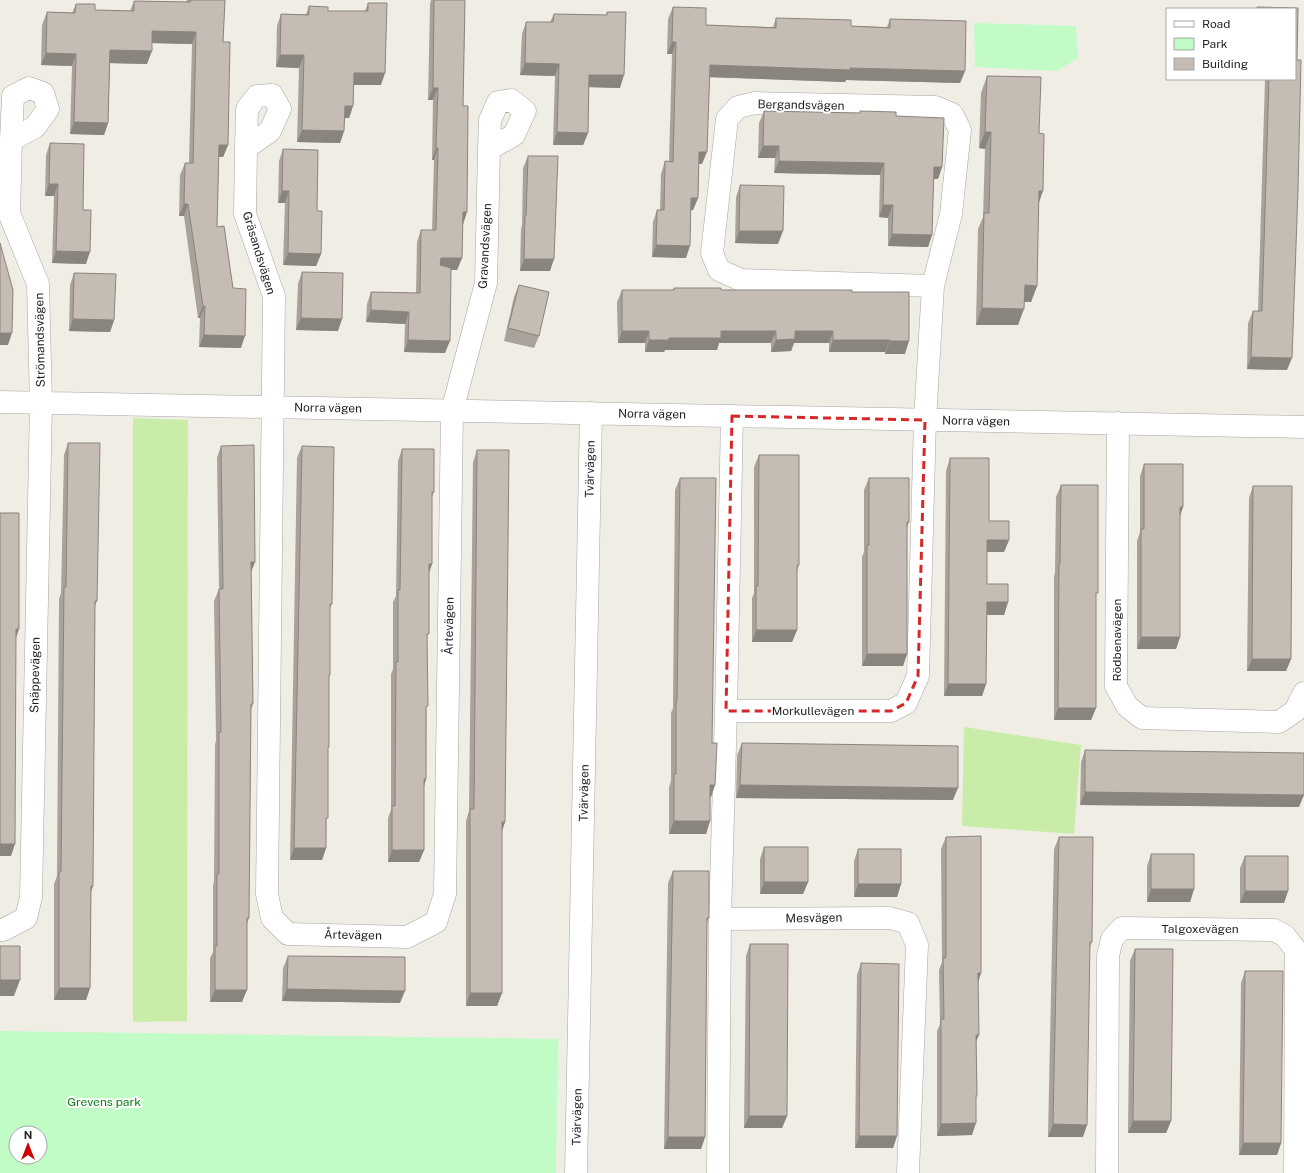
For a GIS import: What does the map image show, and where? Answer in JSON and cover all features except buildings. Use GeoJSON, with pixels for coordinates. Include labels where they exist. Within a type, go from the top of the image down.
{"type":"FeatureCollection","features":[{"type":"Feature","properties":{"kind":"street","name":"Bergandsvägen"},"geometry":{"type":"LineString","coordinates":[[925,420],[933,286],[951,214],[960,130],[952,114],[935,107],[755,103],[738,107],[727,119],[712,253],[719,270],[741,280],[933,286]]}},
{"type":"Feature","properties":{"kind":"street","name":"Strömandsvägen"},"geometry":{"type":"LineString","coordinates":[[11,140],[9,213],[38,284],[41,403]]}},
{"type":"Feature","properties":{"kind":"street","name":"Gräsandsvägen"},"geometry":{"type":"LineString","coordinates":[[246,148],[245,214],[274,296],[272,407]]}},
{"type":"Feature","properties":{"kind":"street","name":"Gravandsvägen"},"geometry":{"type":"LineString","coordinates":[[452,411],[486,283],[489,149]]}},
{"type":"Feature","properties":{"kind":"street","name":"Norra vägen"},"geometry":{"type":"LineString","coordinates":[[0,402],[1304,427]]}},
{"type":"Feature","properties":{"kind":"street","name":"Snäppevägen"},"geometry":{"type":"LineString","coordinates":[[0,930],[26,918],[31,896],[41,403]]}},
{"type":"Feature","properties":{"kind":"street","name":"Årtevägen"},"geometry":{"type":"LineString","coordinates":[[272,407],[267,894],[272,918],[288,934],[407,937],[436,922],[445,894],[452,411]]}},
{"type":"Feature","properties":{"kind":"street","name":"Tvärvägen"},"geometry":{"type":"LineString","coordinates":[[576,1173],[591,413]]}},
{"type":"Feature","properties":{"kind":"street"},"geometry":{"type":"LineString","coordinates":[[718,1173],[720,919],[732,416]]}},
{"type":"Feature","properties":{"kind":"street","name":"Morkullevägen"},"geometry":{"type":"LineString","coordinates":[[726,711],[891,711],[906,703],[918,676],[925,420]]}},
{"type":"Feature","properties":{"kind":"street","name":"Rödbenavägen"},"geometry":{"type":"LineString","coordinates":[[1118,423],[1116,686],[1127,706],[1142,718],[1279,722],[1296,711],[1304,693]]}},
{"type":"Feature","properties":{"kind":"street","name":"Mesvägen"},"geometry":{"type":"LineString","coordinates":[[720,919],[890,918],[908,923],[917,945],[908,1173]]}},
{"type":"Feature","properties":{"kind":"street","name":"Talgoxevägen"},"geometry":{"type":"LineString","coordinates":[[1107,1173],[1108,956],[1112,939],[1122,928],[1274,930],[1286,936],[1296,950],[1295,1173]]}},
{"type":"Feature","properties":{"kind":"highlighted area"},"geometry":{"type":"Polygon","coordinates":[[[732,416],[925,420],[918,676],[906,703],[891,711],[726,711],[732,416]]]}},
{"type":"Feature","properties":{"kind":"green space"},"geometry":{"type":"Polygon","coordinates":[[[974,23],[1076,26],[1078,58],[1057,71],[975,67],[974,23]]]}},
{"type":"Feature","properties":{"kind":"green space"},"geometry":{"type":"Polygon","coordinates":[[[133,418],[188,420],[187,1021],[133,1022],[133,418]]]}},
{"type":"Feature","properties":{"kind":"green space"},"geometry":{"type":"Polygon","coordinates":[[[964,727],[1081,745],[1074,834],[962,826],[964,727]]]}},
{"type":"Feature","properties":{"kind":"green space","name":"Grevens park"},"geometry":{"type":"Polygon","coordinates":[[[0,1031],[558,1039],[556,1173],[0,1173],[0,1031]]]}}]}
